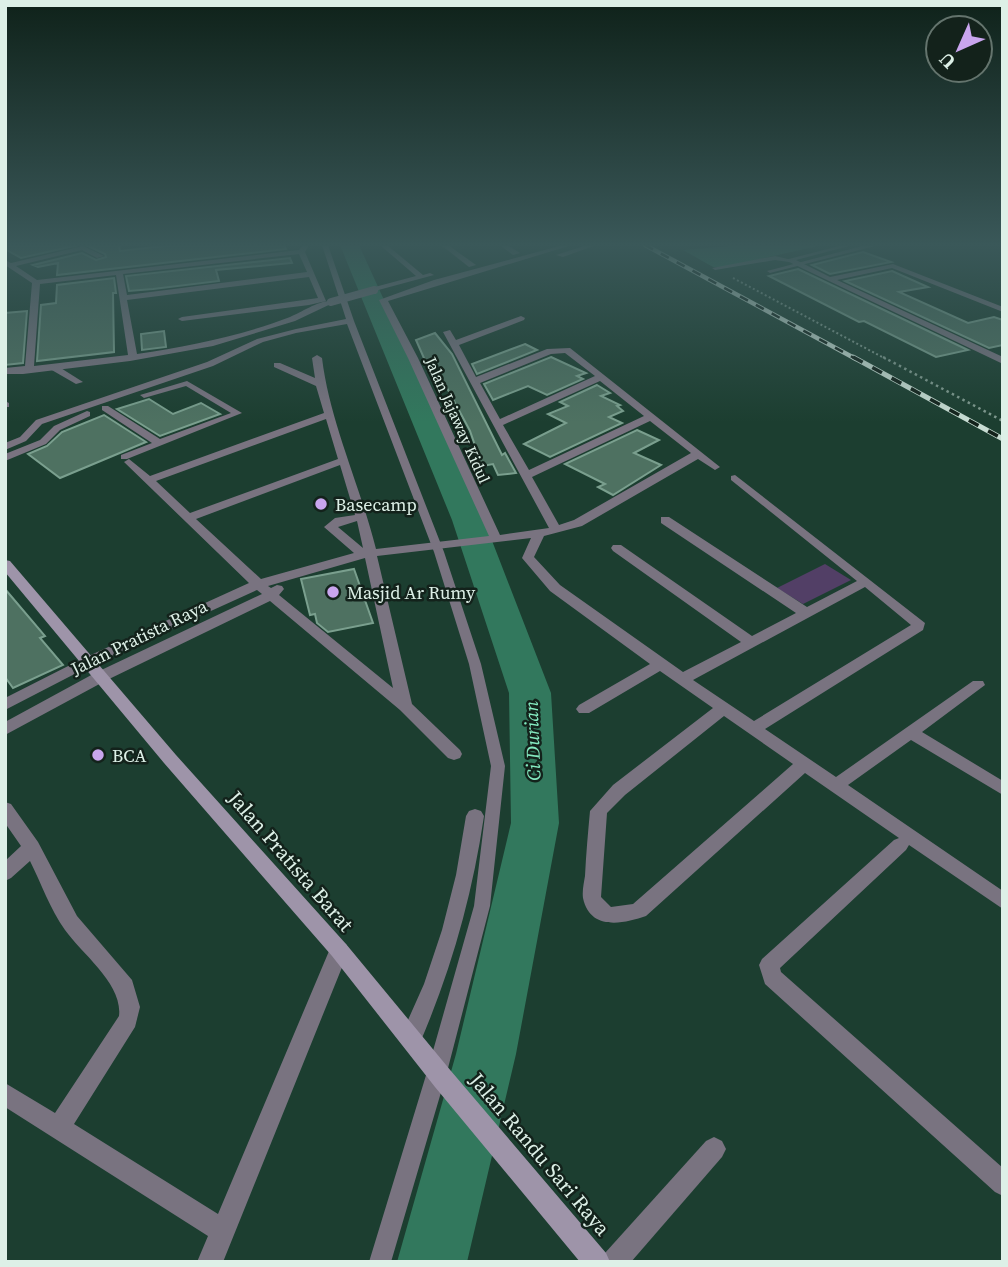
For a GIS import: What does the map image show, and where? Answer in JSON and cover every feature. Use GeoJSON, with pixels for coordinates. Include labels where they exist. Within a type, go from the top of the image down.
{"type":"FeatureCollection","features":[{"type":"Feature","properties":{"kind":"street"},"geometry":{"type":"LineString","coordinates":[[29,369],[34,304]]}},
{"type":"Feature","properties":{"kind":"street"},"geometry":{"type":"LineString","coordinates":[[124,304],[133,356]]}},
{"type":"Feature","properties":{"kind":"street"},"geometry":{"type":"LineString","coordinates":[[182,319],[294,304]]}},
{"type":"Feature","properties":{"kind":"street"},"geometry":{"type":"LineString","coordinates":[[5,371],[196,349],[325,304]]}},
{"type":"Feature","properties":{"kind":"street"},"geometry":{"type":"LineString","coordinates":[[385,307],[394,304]]}},
{"type":"Feature","properties":{"kind":"street"},"geometry":{"type":"LineString","coordinates":[[882,304],[1003,361]]}},
{"type":"Feature","properties":{"kind":"street","name":"Jalan Jajaway Kidul"},"geometry":{"type":"LineString","coordinates":[[385,307],[413,358],[494,539]]}},
{"type":"Feature","properties":{"kind":"street"},"geometry":{"type":"LineString","coordinates":[[250,312],[260,329]]}},
{"type":"Feature","properties":{"kind":"street"},"geometry":{"type":"LineString","coordinates":[[454,344],[521,318]]}},
{"type":"Feature","properties":{"kind":"street"},"geometry":{"type":"LineString","coordinates":[[447,332],[556,530]]}},
{"type":"Feature","properties":{"kind":"street"},"geometry":{"type":"LineString","coordinates":[[475,381],[559,349],[567,350],[715,467]]}},
{"type":"Feature","properties":{"kind":"street"},"geometry":{"type":"LineString","coordinates":[[317,358],[320,384],[342,461],[362,517],[367,554],[405,706]]}},
{"type":"Feature","properties":{"kind":"street"},"geometry":{"type":"LineString","coordinates":[[277,365],[320,384]]}},
{"type":"Feature","properties":{"kind":"street"},"geometry":{"type":"LineString","coordinates":[[5,378],[29,369]]}},
{"type":"Feature","properties":{"kind":"street"},"geometry":{"type":"LineString","coordinates":[[499,423],[601,377]]}},
{"type":"Feature","properties":{"kind":"street"},"geometry":{"type":"LineString","coordinates":[[148,480],[330,414]]}},
{"type":"Feature","properties":{"kind":"street"},"geometry":{"type":"LineString","coordinates":[[528,475],[652,416]]}},
{"type":"Feature","properties":{"kind":"street"},"geometry":{"type":"LineString","coordinates":[[288,578],[328,562],[367,554],[556,530],[578,523],[698,454]]}},
{"type":"Feature","properties":{"kind":"street"},"geometry":{"type":"LineString","coordinates":[[127,460],[258,584],[405,706],[454,754]]}},
{"type":"Feature","properties":{"kind":"street"},"geometry":{"type":"LineString","coordinates":[[187,518],[342,461]]}},
{"type":"Feature","properties":{"kind":"street"},"geometry":{"type":"LineString","coordinates":[[735,478],[918,623],[917,629],[753,729]]}},
{"type":"Feature","properties":{"kind":"street"},"geometry":{"type":"LineString","coordinates":[[362,517],[339,521],[330,527],[367,554]]}},
{"type":"Feature","properties":{"kind":"street"},"geometry":{"type":"LineString","coordinates":[[665,520],[806,613]]}},
{"type":"Feature","properties":{"kind":"street"},"geometry":{"type":"LineString","coordinates":[[538,534],[538,541],[529,551],[528,558],[555,588],[753,729],[1003,901]]}},
{"type":"Feature","properties":{"kind":"street"},"geometry":{"type":"LineString","coordinates":[[617,548],[752,643]]}},
{"type":"Feature","properties":{"kind":"street","name":"Jalan Pratista Barat"},"geometry":{"type":"LineString","coordinates":[[5,564],[87,662],[339,950],[440,1076]]}},
{"type":"Feature","properties":{"kind":"street","name":"Jalan Pratista Raya"},"geometry":{"type":"LineString","coordinates":[[5,705],[87,662],[258,584],[288,578]]}},
{"type":"Feature","properties":{"kind":"street","name":"Jalan Pratista Raya"},"geometry":{"type":"LineString","coordinates":[[5,729],[100,677],[271,595],[288,578]]}},
{"type":"Feature","properties":{"kind":"street"},"geometry":{"type":"LineString","coordinates":[[682,679],[865,582]]}},
{"type":"Feature","properties":{"kind":"street"},"geometry":{"type":"LineString","coordinates":[[584,709],[660,664]]}},
{"type":"Feature","properties":{"kind":"street"},"geometry":{"type":"LineString","coordinates":[[836,785],[978,685]]}},
{"type":"Feature","properties":{"kind":"street"},"geometry":{"type":"LineString","coordinates":[[24,694],[39,709]]}},
{"type":"Feature","properties":{"kind":"street"},"geometry":{"type":"LineString","coordinates":[[723,708],[620,790],[599,811],[592,897],[597,908],[607,914],[620,916],[639,910],[805,763]]}},
{"type":"Feature","properties":{"kind":"street"},"geometry":{"type":"LineString","coordinates":[[909,732],[1003,789]]}},
{"type":"Feature","properties":{"kind":"street"},"geometry":{"type":"LineString","coordinates":[[5,809],[32,847],[70,922],[125,986],[131,1011],[128,1020],[58,1129]]}},
{"type":"Feature","properties":{"kind":"street"},"geometry":{"type":"LineString","coordinates":[[411,1038],[444,962],[460,905],[475,816]]}},
{"type":"Feature","properties":{"kind":"street"},"geometry":{"type":"LineString","coordinates":[[900,845],[769,965],[772,977],[1003,1184]]}},
{"type":"Feature","properties":{"kind":"street"},"geometry":{"type":"LineString","coordinates":[[5,873],[32,847]]}},
{"type":"Feature","properties":{"kind":"street"},"geometry":{"type":"LineString","coordinates":[[210,1262],[339,950]]}},
{"type":"Feature","properties":{"kind":"street","name":"Jalan Randu Sari Raya"},"geometry":{"type":"LineString","coordinates":[[440,1076],[597,1262]]}},
{"type":"Feature","properties":{"kind":"street"},"geometry":{"type":"LineString","coordinates":[[5,1094],[222,1231]]}},
{"type":"Feature","properties":{"kind":"street"},"geometry":{"type":"LineString","coordinates":[[614,1262],[714,1149]]}},
{"type":"Feature","properties":{"kind":"lane"},"geometry":{"type":"LineString","coordinates":[[345,304],[442,546],[475,664],[498,766],[482,906],[440,1076],[380,1262]]}},
{"type":"Feature","properties":{"kind":"lane"},"geometry":{"type":"LineString","coordinates":[[5,446],[23,439],[39,422],[210,364],[232,350],[308,327],[350,321]]}},
{"type":"Feature","properties":{"kind":"lane"},"geometry":{"type":"LineString","coordinates":[[53,366],[79,382]]}},
{"type":"Feature","properties":{"kind":"lane"},"geometry":{"type":"LineString","coordinates":[[5,458],[43,442],[57,428],[81,415],[187,383],[238,413],[159,443],[127,460]]}},
{"type":"Feature","properties":{"kind":"lane"},"geometry":{"type":"LineString","coordinates":[[105,408],[159,443]]}},
{"type":"Feature","properties":{"kind":"path"},"geometry":{"type":"LineString","coordinates":[[783,304],[1003,421]]}},
{"type":"Feature","properties":{"kind":"shaded area"},"geometry":{"type":"Polygon","coordinates":[[[825,564],[851,580],[803,604],[777,588],[825,564]]]}},
{"type":"Feature","properties":{"kind":"building"},"geometry":{"type":"Polygon","coordinates":[[[113,304],[114,352],[37,361],[41,305],[113,304]]]}},
{"type":"Feature","properties":{"kind":"building"},"geometry":{"type":"Polygon","coordinates":[[[824,304],[872,304],[968,350],[936,357],[864,321],[859,322],[824,304]]]}},
{"type":"Feature","properties":{"kind":"building"},"geometry":{"type":"Polygon","coordinates":[[[895,304],[926,304],[968,323],[994,317],[1003,320],[1003,345],[989,348],[895,304]]]}},
{"type":"Feature","properties":{"kind":"building"},"geometry":{"type":"Polygon","coordinates":[[[27,311],[23,363],[5,365],[5,313],[27,311]]]}},
{"type":"Feature","properties":{"kind":"building"},"geometry":{"type":"Polygon","coordinates":[[[164,331],[166,347],[142,350],[141,334],[164,331]]]}},
{"type":"Feature","properties":{"kind":"building"},"geometry":{"type":"Polygon","coordinates":[[[435,333],[452,354],[502,455],[505,453],[516,473],[498,475],[493,464],[482,466],[470,431],[447,388],[438,390],[416,340],[435,333]]]}},
{"type":"Feature","properties":{"kind":"building"},"geometry":{"type":"Polygon","coordinates":[[[525,344],[537,350],[477,374],[472,364],[525,344]]]}},
{"type":"Feature","properties":{"kind":"building"},"geometry":{"type":"Polygon","coordinates":[[[551,357],[586,373],[577,376],[583,379],[547,395],[528,386],[493,400],[484,384],[551,357]]]}},
{"type":"Feature","properties":{"kind":"building"},"geometry":{"type":"Polygon","coordinates":[[[597,385],[610,393],[601,396],[620,405],[617,406],[623,411],[609,417],[622,423],[550,457],[524,444],[566,423],[548,414],[568,406],[560,402],[597,385]]]}},
{"type":"Feature","properties":{"kind":"building"},"geometry":{"type":"Polygon","coordinates":[[[149,399],[173,414],[201,403],[220,414],[160,436],[117,409],[149,399]]]}},
{"type":"Feature","properties":{"kind":"building"},"geometry":{"type":"Polygon","coordinates":[[[104,415],[146,442],[60,478],[28,454],[47,446],[62,432],[104,415]]]}},
{"type":"Feature","properties":{"kind":"building"},"geometry":{"type":"Polygon","coordinates":[[[637,430],[659,440],[634,453],[661,465],[613,495],[598,487],[605,484],[565,464],[637,430]]]}},
{"type":"Feature","properties":{"kind":"building","name":"Masjid Ar Rumy"},"geometry":{"type":"Polygon","coordinates":[[[354,569],[373,623],[328,632],[317,623],[315,614],[310,615],[301,579],[354,569]]]}},
{"type":"Feature","properties":{"kind":"building"},"geometry":{"type":"Polygon","coordinates":[[[5,589],[45,636],[40,638],[63,665],[13,688],[5,677],[5,589]]]}},
{"type":"Feature","properties":{"kind":"waterway","name":"Ci Durian"},"geometry":{"type":"LineString","coordinates":[[375,304],[468,520],[530,693],[535,823],[486,1054],[432,1262]]}},
{"type":"Feature","properties":{"kind":"railway"},"geometry":{"type":"LineString","coordinates":[[754,304],[856,359]]}},
{"type":"Feature","properties":{"kind":"railway"},"geometry":{"type":"LineString","coordinates":[[853,357],[1003,439]]}},
{"type":"Feature","properties":{"kind":"place","name":"Basecamp"},"geometry":{"type":"Point","coordinates":[321,504]}},
{"type":"Feature","properties":{"kind":"place","name":"Masjid Ar Rumy"},"geometry":{"type":"Point","coordinates":[333,592]}},
{"type":"Feature","properties":{"kind":"place","name":"BCA"},"geometry":{"type":"Point","coordinates":[98,755]}}]}
